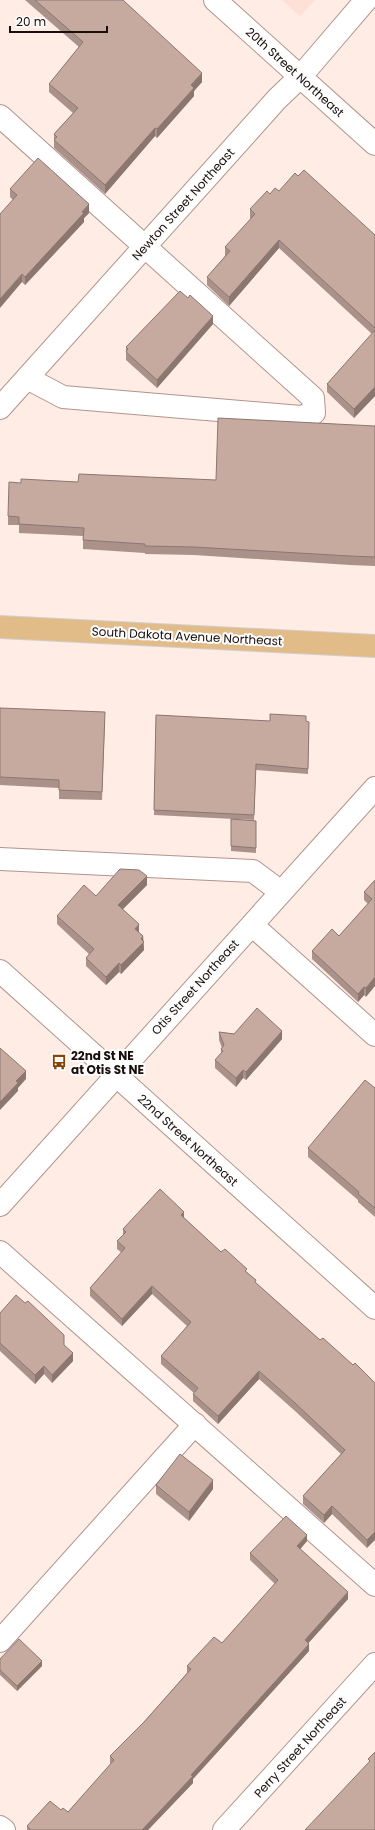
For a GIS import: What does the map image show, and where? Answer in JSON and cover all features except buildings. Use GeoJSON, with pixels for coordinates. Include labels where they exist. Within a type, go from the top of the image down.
{"type":"FeatureCollection","features":[{"type":"Feature","properties":{"kind":"main road","name":"South Dakota Avenue Northeast"},"geometry":{"type":"LineString","coordinates":[[0,626],[375,646]]}},
{"type":"Feature","properties":{"kind":"street","name":"20th Street Northeast"},"geometry":{"type":"LineString","coordinates":[[215,0],[375,144]]}},
{"type":"Feature","properties":{"kind":"street","name":"Newton Street Northeast"},"geometry":{"type":"LineString","coordinates":[[0,408],[277,99],[301,76],[366,0]]}},
{"type":"Feature","properties":{"kind":"street"},"geometry":{"type":"LineString","coordinates":[[0,116],[145,245],[313,398],[314,413],[302,417],[64,397],[27,378]]}},
{"type":"Feature","properties":{"kind":"street","name":"Otis Street Northeast"},"geometry":{"type":"LineString","coordinates":[[0,1205],[375,788]]}},
{"type":"Feature","properties":{"kind":"street"},"geometry":{"type":"LineString","coordinates":[[0,858],[253,871],[281,892]]}},
{"type":"Feature","properties":{"kind":"street"},"geometry":{"type":"LineString","coordinates":[[252,925],[375,1035]]}},
{"type":"Feature","properties":{"kind":"street","name":"22nd Street Northeast"},"geometry":{"type":"LineString","coordinates":[[0,971],[375,1308]]}},
{"type":"Feature","properties":{"kind":"street"},"geometry":{"type":"LineString","coordinates":[[0,1252],[375,1585]]}},
{"type":"Feature","properties":{"kind":"street"},"geometry":{"type":"LineString","coordinates":[[0,1641],[195,1424]]}},
{"type":"Feature","properties":{"kind":"street","name":"Perry Street Northeast"},"geometry":{"type":"LineString","coordinates":[[224,1830],[375,1664]]}},
{"type":"Feature","properties":{"kind":"street"},"geometry":{"type":"LineString","coordinates":[[0,1826],[4,1830]]}},
{"type":"Feature","properties":{"kind":"shaded area"},"geometry":{"type":"Polygon","coordinates":[[[282,0],[315,0],[300,16],[282,0]]]}},
{"type":"Feature","properties":{"kind":"place","name":"22nd St NE at Otis St NE"},"geometry":{"type":"Point","coordinates":[59,1062]}}]}
